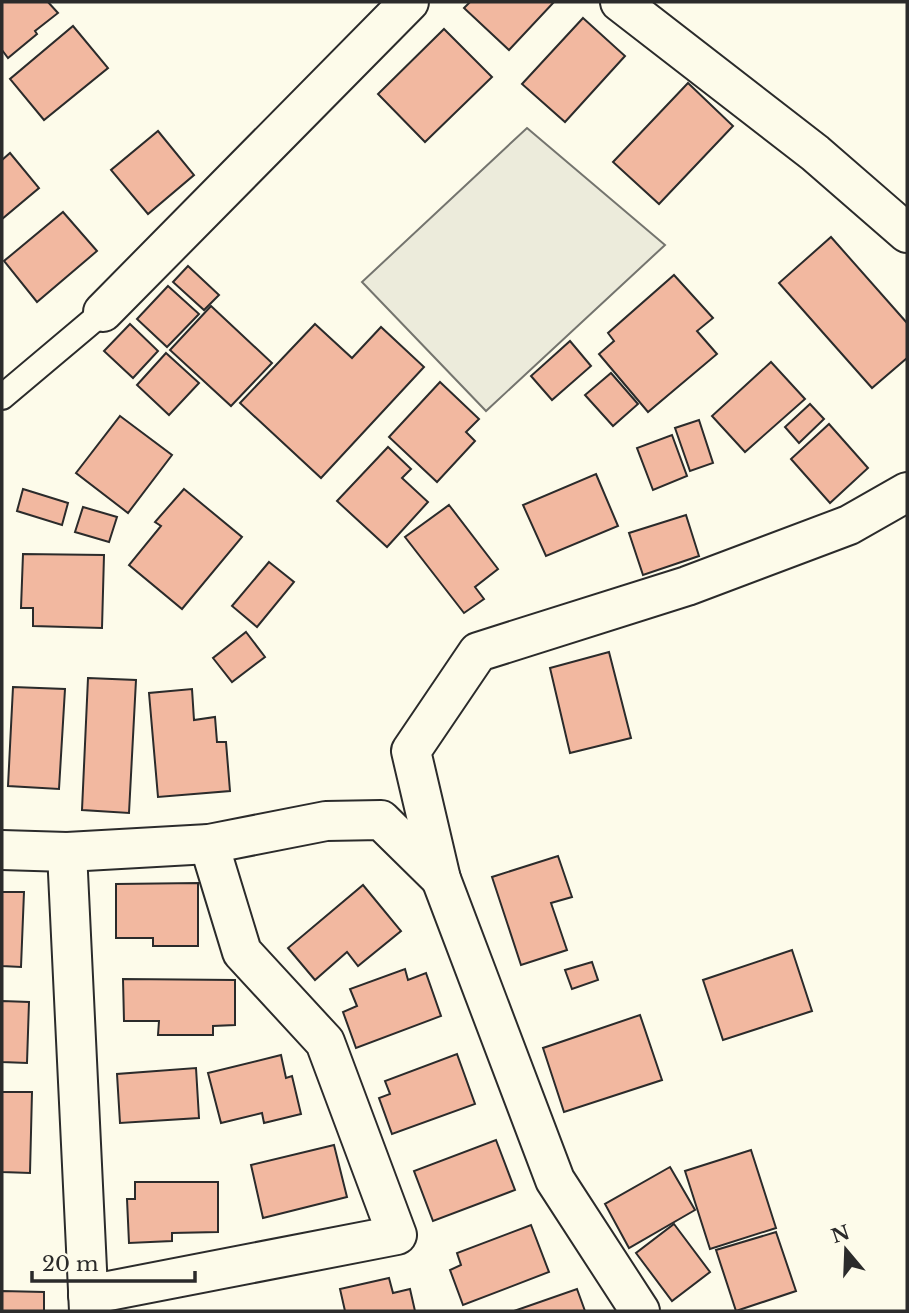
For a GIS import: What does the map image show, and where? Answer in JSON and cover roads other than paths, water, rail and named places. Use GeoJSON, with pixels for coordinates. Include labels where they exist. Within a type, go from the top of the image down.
{"type":"FeatureCollection","features":[{"type":"Feature","properties":{"kind":"street"},"geometry":{"type":"LineString","coordinates":[[103,312],[409,2]]}},
{"type":"Feature","properties":{"kind":"street"},"geometry":{"type":"LineString","coordinates":[[620,2],[815,153],[907,233]]}},
{"type":"Feature","properties":{"kind":"street"},"geometry":{"type":"LineString","coordinates":[[640,1311],[555,1180],[441,879],[411,751],[478,652],[687,586],[849,525],[907,492]]}},
{"type":"Feature","properties":{"kind":"street"},"geometry":{"type":"LineString","coordinates":[[2,850],[67,852],[209,844],[326,821],[381,820],[441,879]]}},
{"type":"Feature","properties":{"kind":"street"},"geometry":{"type":"LineString","coordinates":[[67,852],[88,1303],[397,1235],[325,1042],[242,952],[209,844]]}},
{"type":"Feature","properties":{"kind":"lane"},"geometry":{"type":"LineString","coordinates":[[2,397],[103,312]]}}]}
